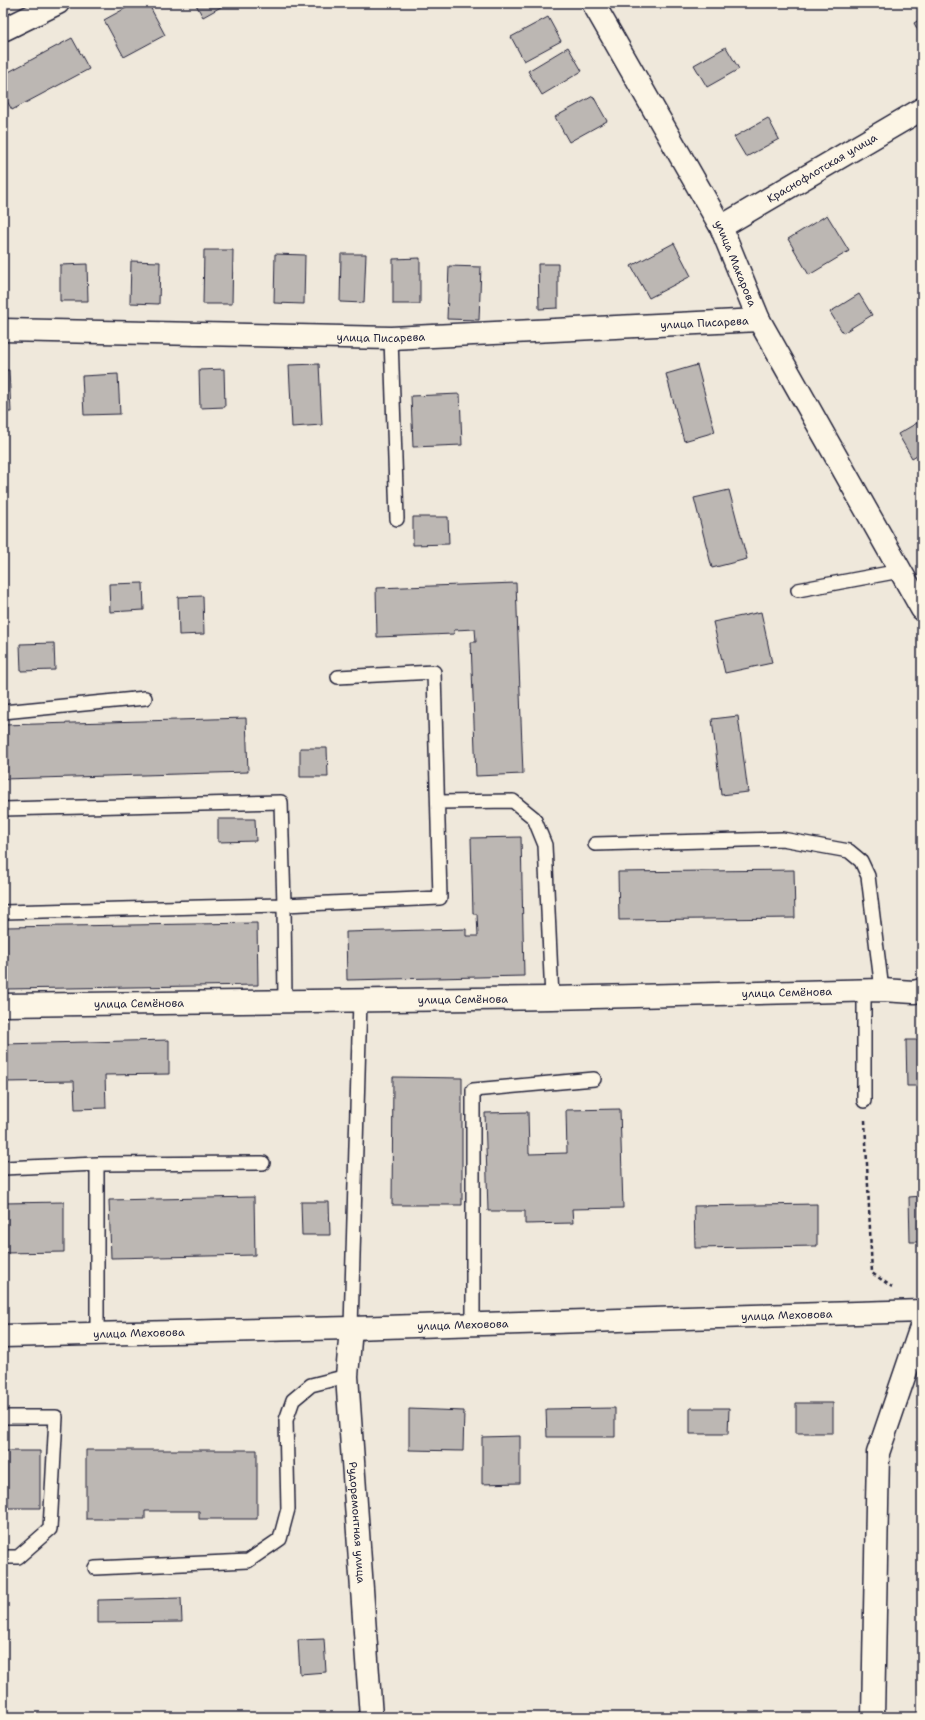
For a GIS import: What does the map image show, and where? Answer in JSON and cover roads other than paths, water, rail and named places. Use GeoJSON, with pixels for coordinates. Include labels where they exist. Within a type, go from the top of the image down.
{"type":"FeatureCollection","features":[{"type":"Feature","properties":{"kind":"street"},"geometry":{"type":"LineString","coordinates":[[3,30],[58,3]]}},
{"type":"Feature","properties":{"kind":"street","name":"улица Макарова"},"geometry":{"type":"LineString","coordinates":[[593,3],[721,227],[760,320],[922,609]]}},
{"type":"Feature","properties":{"kind":"street","name":"Краснофлотская улица"},"geometry":{"type":"LineString","coordinates":[[721,227],[922,109]]}},
{"type":"Feature","properties":{"kind":"street","name":"улица Писарева"},"geometry":{"type":"LineString","coordinates":[[3,330],[391,338],[760,320]]}},
{"type":"Feature","properties":{"kind":"street","name":"улица Семёнова"},"geometry":{"type":"LineString","coordinates":[[3,1005],[552,998],[873,991],[914,992],[922,990]]}},
{"type":"Feature","properties":{"kind":"street","name":"улица Меховова"},"geometry":{"type":"LineString","coordinates":[[3,1336],[351,1328],[922,1311]]}},
{"type":"Feature","properties":{"kind":"street"},"geometry":{"type":"LineString","coordinates":[[874,1717],[878,1453],[922,1324]]}},
{"type":"Feature","properties":{"kind":"street","name":"Рудоремонтная улица"},"geometry":{"type":"LineString","coordinates":[[351,1328],[347,1376],[371,1717]]}},
{"type":"Feature","properties":{"kind":"lane"},"geometry":{"type":"LineString","coordinates":[[391,338],[397,519]]}},
{"type":"Feature","properties":{"kind":"lane"},"geometry":{"type":"LineString","coordinates":[[798,590],[900,571]]}},
{"type":"Feature","properties":{"kind":"lane"},"geometry":{"type":"LineString","coordinates":[[3,912],[284,905],[440,898],[434,672],[338,677]]}},
{"type":"Feature","properties":{"kind":"lane"},"geometry":{"type":"LineString","coordinates":[[3,712],[145,698]]}},
{"type":"Feature","properties":{"kind":"lane"},"geometry":{"type":"LineString","coordinates":[[438,802],[513,801],[534,818],[545,845],[552,998]]}},
{"type":"Feature","properties":{"kind":"lane"},"geometry":{"type":"LineString","coordinates":[[3,809],[281,802],[286,1002]]}},
{"type":"Feature","properties":{"kind":"lane"},"geometry":{"type":"LineString","coordinates":[[595,844],[782,839],[849,851],[861,861],[868,876],[873,991],[864,1101]]}},
{"type":"Feature","properties":{"kind":"lane"},"geometry":{"type":"LineString","coordinates":[[351,1328],[360,1000]]}},
{"type":"Feature","properties":{"kind":"lane"},"geometry":{"type":"LineString","coordinates":[[474,1324],[473,1090],[594,1079]]}},
{"type":"Feature","properties":{"kind":"lane"},"geometry":{"type":"LineString","coordinates":[[3,1168],[97,1164],[263,1163]]}},
{"type":"Feature","properties":{"kind":"lane"},"geometry":{"type":"LineString","coordinates":[[97,1164],[97,1334]]}},
{"type":"Feature","properties":{"kind":"lane"},"geometry":{"type":"LineString","coordinates":[[95,1568],[248,1561],[280,1539],[288,1509],[286,1420],[293,1400],[311,1385],[347,1376]]}},
{"type":"Feature","properties":{"kind":"lane"},"geometry":{"type":"LineString","coordinates":[[3,1417],[56,1417],[50,1529],[18,1557],[3,1557]]}}]}
